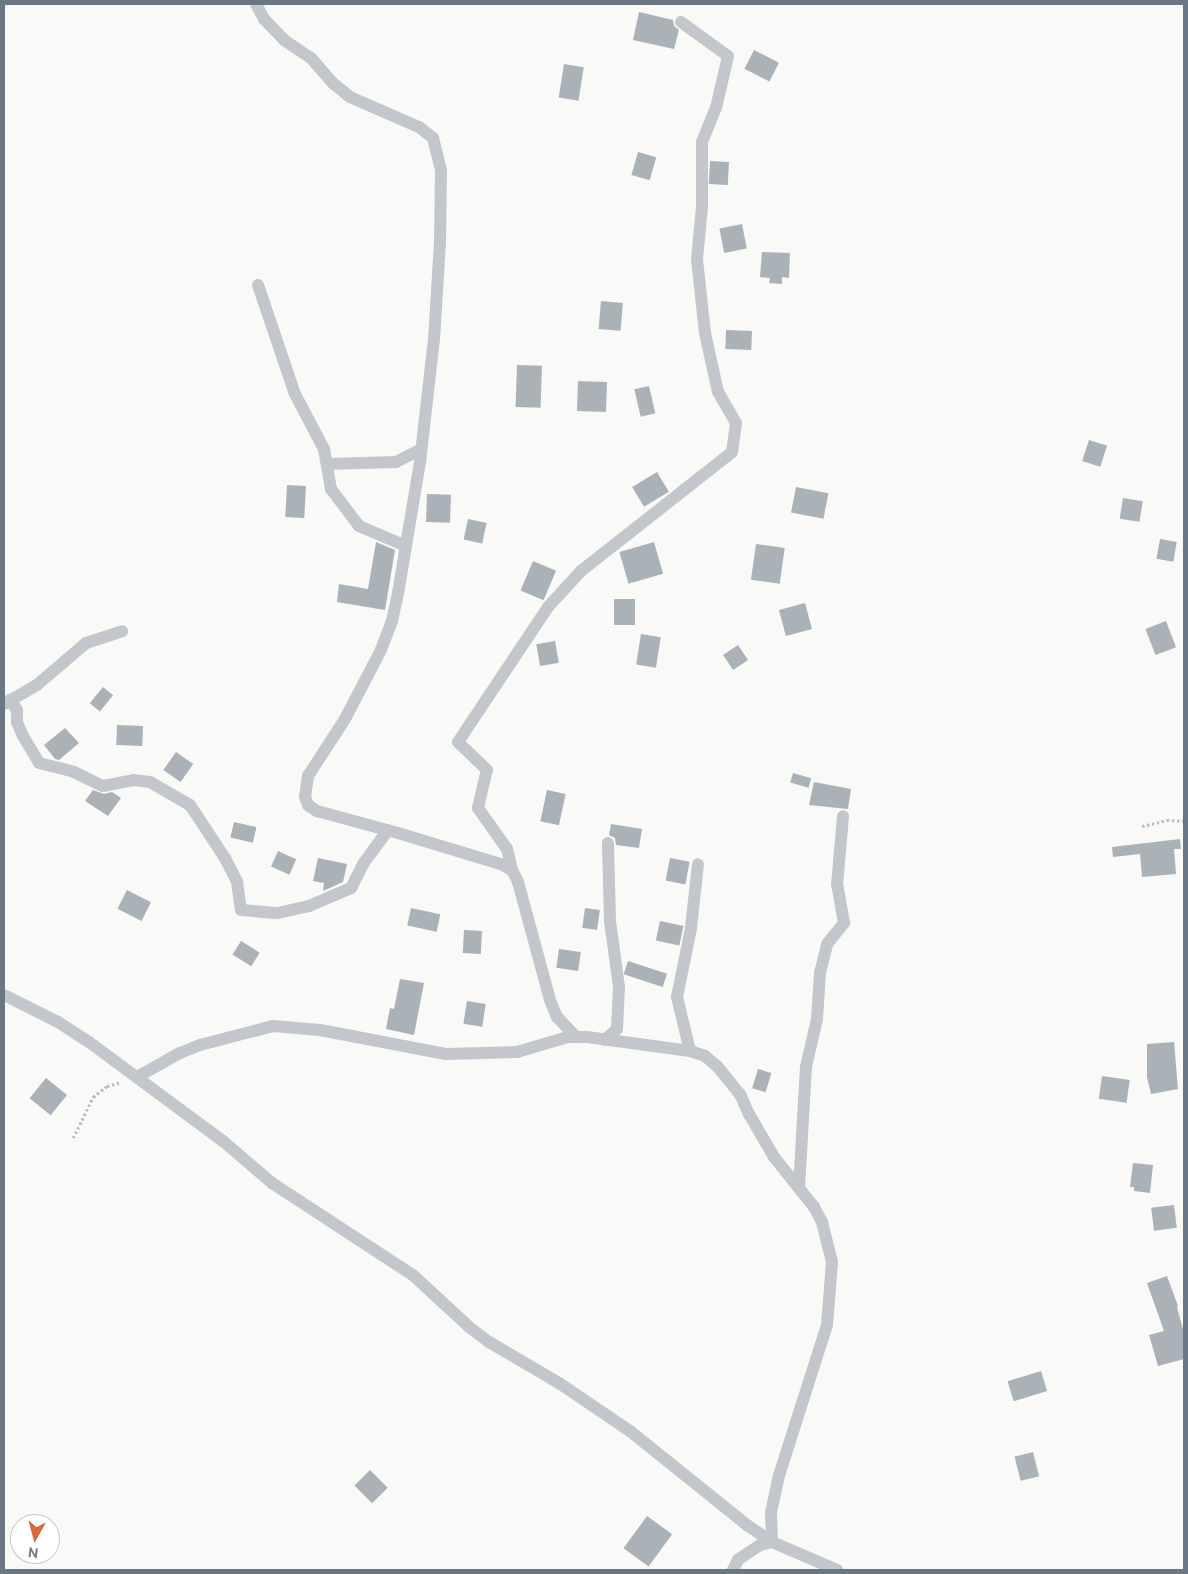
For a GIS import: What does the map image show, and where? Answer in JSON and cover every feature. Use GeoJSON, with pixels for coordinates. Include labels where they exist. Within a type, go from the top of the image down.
{"type":"FeatureCollection","features":[{"type":"Feature","properties":{"kind":"street"},"geometry":{"type":"LineString","coordinates":[[256,4],[264,19],[284,40],[311,58],[350,97],[419,127],[433,138],[441,171],[440,242],[434,339],[421,449],[392,621],[381,650],[345,718],[308,776],[305,797],[308,805],[317,811],[502,864],[512,870]]}},
{"type":"Feature","properties":{"kind":"street"},"geometry":{"type":"LineString","coordinates":[[576,1037],[557,1017],[550,1000],[518,882],[512,870],[506,849],[478,808],[487,770],[458,742],[548,607],[581,571],[732,452],[736,423],[718,392],[705,333],[697,259],[702,207],[702,142],[716,108],[728,56],[680,22]]}},
{"type":"Feature","properties":{"kind":"street"},"geometry":{"type":"LineString","coordinates":[[258,285],[295,394],[324,449],[331,489],[359,526],[406,546]]}},
{"type":"Feature","properties":{"kind":"street"},"geometry":{"type":"LineString","coordinates":[[327,464],[396,462],[421,449]]}},
{"type":"Feature","properties":{"kind":"street"},"geometry":{"type":"LineString","coordinates":[[122,631],[86,643],[38,684],[7,702],[17,710],[17,722],[40,763],[74,772],[103,786],[133,780],[150,782],[190,805],[225,858],[237,882],[241,910],[278,913],[309,906],[350,888],[363,864],[388,830]]}},
{"type":"Feature","properties":{"kind":"street"},"geometry":{"type":"LineString","coordinates":[[799,1188],[806,1067],[817,1019],[820,973],[827,944],[844,923],[837,885],[843,816]]}},
{"type":"Feature","properties":{"kind":"street"},"geometry":{"type":"LineString","coordinates":[[605,1040],[617,1029],[619,987],[610,921],[608,844]]}},
{"type":"Feature","properties":{"kind":"street"},"geometry":{"type":"LineString","coordinates":[[690,1051],[677,996],[691,928],[698,864]]}},
{"type":"Feature","properties":{"kind":"street"},"geometry":{"type":"LineString","coordinates":[[4,995],[58,1022],[137,1077],[223,1141],[272,1183],[414,1276],[469,1327],[489,1342],[559,1383],[624,1427],[772,1542],[837,1570]]}},
{"type":"Feature","properties":{"kind":"street"},"geometry":{"type":"LineString","coordinates":[[137,1077],[186,1050],[273,1026],[303,1027],[421,1050],[456,1054],[517,1052],[568,1037],[576,1037],[690,1051],[705,1056],[730,1080],[740,1094],[770,1150],[814,1207],[822,1222],[832,1262],[832,1285],[823,1338],[775,1491],[772,1513],[772,1542]]}},
{"type":"Feature","properties":{"kind":"street"},"geometry":{"type":"LineString","coordinates":[[733,1570],[738,1560],[760,1544],[772,1542]]}},
{"type":"Feature","properties":{"kind":"path"},"geometry":{"type":"LineString","coordinates":[[1142,826],[1167,820],[1184,821]]}},
{"type":"Feature","properties":{"kind":"path"},"geometry":{"type":"LineString","coordinates":[[73,1138],[93,1097],[107,1086],[137,1077]]}},
{"type":"Feature","properties":{"kind":"building"},"geometry":{"type":"Polygon","coordinates":[[[639,12],[673,20],[674,26],[679,30],[674,49],[633,40],[639,12]]]}},
{"type":"Feature","properties":{"kind":"building"},"geometry":{"type":"Polygon","coordinates":[[[754,50],[779,63],[769,81],[744,69],[754,50]]]}},
{"type":"Feature","properties":{"kind":"building"},"geometry":{"type":"Polygon","coordinates":[[[564,64],[584,67],[578,101],[559,98],[564,64]]]}},
{"type":"Feature","properties":{"kind":"building"},"geometry":{"type":"Polygon","coordinates":[[[638,152],[656,157],[650,180],[631,175],[638,152]]]}},
{"type":"Feature","properties":{"kind":"building"},"geometry":{"type":"Polygon","coordinates":[[[710,161],[729,162],[728,185],[709,184],[710,161]]]}},
{"type":"Feature","properties":{"kind":"building"},"geometry":{"type":"Polygon","coordinates":[[[742,224],[747,249],[724,253],[719,228],[742,224]]]}},
{"type":"Feature","properties":{"kind":"building"},"geometry":{"type":"Polygon","coordinates":[[[762,252],[790,253],[789,278],[782,277],[782,284],[769,283],[770,278],[760,277],[762,252]]]}},
{"type":"Feature","properties":{"kind":"building"},"geometry":{"type":"Polygon","coordinates":[[[601,301],[623,303],[620,331],[599,329],[601,301]]]}},
{"type":"Feature","properties":{"kind":"building"},"geometry":{"type":"Polygon","coordinates":[[[726,330],[752,331],[751,350],[725,349],[726,330]]]}},
{"type":"Feature","properties":{"kind":"building"},"geometry":{"type":"Polygon","coordinates":[[[517,365],[542,366],[541,408],[516,407],[517,365]]]}},
{"type":"Feature","properties":{"kind":"building"},"geometry":{"type":"Polygon","coordinates":[[[578,381],[607,382],[606,412],[577,411],[578,381]]]}},
{"type":"Feature","properties":{"kind":"building"},"geometry":{"type":"Polygon","coordinates":[[[649,386],[655,413],[641,417],[634,389],[649,386]]]}},
{"type":"Feature","properties":{"kind":"building"},"geometry":{"type":"Polygon","coordinates":[[[1089,440],[1107,446],[1100,467],[1082,461],[1089,440]]]}},
{"type":"Feature","properties":{"kind":"building"},"geometry":{"type":"Polygon","coordinates":[[[657,472],[669,492],[644,507],[632,487],[657,472]]]}},
{"type":"Feature","properties":{"kind":"building"},"geometry":{"type":"Polygon","coordinates":[[[287,485],[306,486],[304,518],[285,517],[287,485]]]}},
{"type":"Feature","properties":{"kind":"building"},"geometry":{"type":"Polygon","coordinates":[[[796,487],[828,493],[823,519],[791,513],[796,487]]]}},
{"type":"Feature","properties":{"kind":"building"},"geometry":{"type":"Polygon","coordinates":[[[427,494],[451,495],[450,523],[426,522],[427,494]]]}},
{"type":"Feature","properties":{"kind":"building"},"geometry":{"type":"Polygon","coordinates":[[[1123,498],[1143,501],[1139,522],[1120,519],[1123,498]]]}},
{"type":"Feature","properties":{"kind":"building"},"geometry":{"type":"Polygon","coordinates":[[[468,519],[487,523],[482,543],[464,540],[468,519]]]}},
{"type":"Feature","properties":{"kind":"building"},"geometry":{"type":"Polygon","coordinates":[[[1160,539],[1177,542],[1173,562],[1157,559],[1160,539]]]}},
{"type":"Feature","properties":{"kind":"building"},"geometry":{"type":"Polygon","coordinates":[[[376,542],[395,550],[385,610],[337,602],[339,584],[368,589],[376,542]]]}},
{"type":"Feature","properties":{"kind":"building"},"geometry":{"type":"Polygon","coordinates":[[[654,542],[663,574],[628,584],[619,552],[654,542]]]}},
{"type":"Feature","properties":{"kind":"building"},"geometry":{"type":"Polygon","coordinates":[[[756,544],[785,548],[780,584],[751,580],[756,544]]]}},
{"type":"Feature","properties":{"kind":"building"},"geometry":{"type":"Polygon","coordinates":[[[533,561],[556,571],[544,600],[520,590],[533,561]]]}},
{"type":"Feature","properties":{"kind":"building"},"geometry":{"type":"Polygon","coordinates":[[[614,599],[635,599],[635,625],[614,625],[614,599]]]}},
{"type":"Feature","properties":{"kind":"building"},"geometry":{"type":"Polygon","coordinates":[[[805,603],[812,629],[786,636],[779,610],[805,603]]]}},
{"type":"Feature","properties":{"kind":"building"},"geometry":{"type":"Polygon","coordinates":[[[1166,621],[1176,647],[1155,655],[1145,629],[1166,621]]]}},
{"type":"Feature","properties":{"kind":"building"},"geometry":{"type":"Polygon","coordinates":[[[641,634],[661,637],[656,668],[636,665],[641,634]]]}},
{"type":"Feature","properties":{"kind":"building"},"geometry":{"type":"Polygon","coordinates":[[[555,641],[559,663],[540,666],[536,644],[555,641]]]}},
{"type":"Feature","properties":{"kind":"building"},"geometry":{"type":"Polygon","coordinates":[[[738,645],[748,660],[733,670],[723,655],[738,645]]]}},
{"type":"Feature","properties":{"kind":"building"},"geometry":{"type":"Polygon","coordinates":[[[103,687],[113,695],[100,712],[90,703],[103,687]]]}},
{"type":"Feature","properties":{"kind":"building"},"geometry":{"type":"Polygon","coordinates":[[[117,725],[143,726],[142,746],[116,745],[117,725]]]}},
{"type":"Feature","properties":{"kind":"building"},"geometry":{"type":"Polygon","coordinates":[[[65,728],[79,743],[59,760],[55,759],[44,745],[65,728]]]}},
{"type":"Feature","properties":{"kind":"building"},"geometry":{"type":"Polygon","coordinates":[[[176,752],[193,764],[181,782],[163,770],[176,752]]]}},
{"type":"Feature","properties":{"kind":"building"},"geometry":{"type":"Polygon","coordinates":[[[793,773],[811,778],[809,788],[790,783],[793,773]]]}},
{"type":"Feature","properties":{"kind":"building"},"geometry":{"type":"Polygon","coordinates":[[[814,782],[851,789],[848,809],[809,805],[814,782]]]}},
{"type":"Feature","properties":{"kind":"building"},"geometry":{"type":"Polygon","coordinates":[[[93,790],[104,794],[112,792],[121,798],[108,816],[85,801],[93,790]]]}},
{"type":"Feature","properties":{"kind":"building"},"geometry":{"type":"Polygon","coordinates":[[[547,790],[566,794],[559,825],[540,821],[547,790]]]}},
{"type":"Feature","properties":{"kind":"building"},"geometry":{"type":"Polygon","coordinates":[[[234,822],[256,827],[253,843],[230,838],[234,822]]]}},
{"type":"Feature","properties":{"kind":"building"},"geometry":{"type":"Polygon","coordinates":[[[611,824],[642,829],[639,848],[616,845],[615,838],[609,835],[611,824]]]}},
{"type":"Feature","properties":{"kind":"building"},"geometry":{"type":"Polygon","coordinates":[[[1180,839],[1181,849],[1174,849],[1176,874],[1142,877],[1140,854],[1113,857],[1112,847],[1180,839]]]}},
{"type":"Feature","properties":{"kind":"building"},"geometry":{"type":"Polygon","coordinates":[[[278,851],[296,859],[289,875],[271,867],[278,851]]]}},
{"type":"Feature","properties":{"kind":"building"},"geometry":{"type":"Polygon","coordinates":[[[318,858],[347,864],[343,882],[323,891],[324,883],[313,881],[318,858]]]}},
{"type":"Feature","properties":{"kind":"building"},"geometry":{"type":"Polygon","coordinates":[[[670,858],[690,862],[685,884],[666,881],[670,858]]]}},
{"type":"Feature","properties":{"kind":"building"},"geometry":{"type":"Polygon","coordinates":[[[127,890],[151,902],[142,921],[117,909],[127,890]]]}},
{"type":"Feature","properties":{"kind":"building"},"geometry":{"type":"Polygon","coordinates":[[[411,908],[440,914],[437,932],[407,926],[411,908]]]}},
{"type":"Feature","properties":{"kind":"building"},"geometry":{"type":"Polygon","coordinates":[[[585,908],[600,910],[597,930],[582,928],[585,908]]]}},
{"type":"Feature","properties":{"kind":"building"},"geometry":{"type":"Polygon","coordinates":[[[660,921],[683,926],[679,946],[656,941],[660,921]]]}},
{"type":"Feature","properties":{"kind":"building"},"geometry":{"type":"Polygon","coordinates":[[[464,930],[482,931],[481,954],[463,953],[464,930]]]}},
{"type":"Feature","properties":{"kind":"building"},"geometry":{"type":"Polygon","coordinates":[[[241,941],[260,953],[251,966],[233,955],[241,941]]]}},
{"type":"Feature","properties":{"kind":"building"},"geometry":{"type":"Polygon","coordinates":[[[559,949],[581,952],[578,971],[556,968],[559,949]]]}},
{"type":"Feature","properties":{"kind":"building"},"geometry":{"type":"Polygon","coordinates":[[[628,961],[667,974],[663,987],[624,974],[628,961]]]}},
{"type":"Feature","properties":{"kind":"building"},"geometry":{"type":"Polygon","coordinates":[[[400,979],[424,983],[414,1035],[386,1029],[390,1008],[394,1009],[400,979]]]}},
{"type":"Feature","properties":{"kind":"building"},"geometry":{"type":"Polygon","coordinates":[[[467,1001],[486,1004],[482,1027],[463,1024],[467,1001]]]}},
{"type":"Feature","properties":{"kind":"building"},"geometry":{"type":"Polygon","coordinates":[[[1174,1042],[1178,1089],[1151,1094],[1147,1077],[1147,1044],[1174,1042]]]}},
{"type":"Feature","properties":{"kind":"building"},"geometry":{"type":"Polygon","coordinates":[[[758,1069],[771,1073],[766,1092],[752,1088],[758,1069]]]}},
{"type":"Feature","properties":{"kind":"building"},"geometry":{"type":"Polygon","coordinates":[[[1102,1076],[1130,1080],[1127,1103],[1099,1099],[1102,1076]]]}},
{"type":"Feature","properties":{"kind":"building"},"geometry":{"type":"Polygon","coordinates":[[[46,1078],[67,1095],[51,1115],[30,1098],[46,1078]]]}},
{"type":"Feature","properties":{"kind":"building"},"geometry":{"type":"Polygon","coordinates":[[[1133,1163],[1153,1165],[1150,1193],[1134,1191],[1134,1187],[1130,1187],[1133,1163]]]}},
{"type":"Feature","properties":{"kind":"building"},"geometry":{"type":"Polygon","coordinates":[[[1174,1205],[1177,1228],[1154,1231],[1151,1208],[1174,1205]]]}},
{"type":"Feature","properties":{"kind":"building"},"geometry":{"type":"Polygon","coordinates":[[[1167,1276],[1178,1306],[1184,1333],[1184,1359],[1158,1366],[1149,1335],[1164,1331],[1147,1283],[1167,1276]]]}},
{"type":"Feature","properties":{"kind":"building"},"geometry":{"type":"Polygon","coordinates":[[[1041,1371],[1047,1391],[1014,1401],[1008,1381],[1041,1371]]]}},
{"type":"Feature","properties":{"kind":"building"},"geometry":{"type":"Polygon","coordinates":[[[1033,1452],[1039,1476],[1021,1481],[1015,1457],[1033,1452]]]}},
{"type":"Feature","properties":{"kind":"building"},"geometry":{"type":"Polygon","coordinates":[[[370,1470],[388,1488],[372,1503],[354,1486],[370,1470]]]}},
{"type":"Feature","properties":{"kind":"building"},"geometry":{"type":"Polygon","coordinates":[[[647,1516],[672,1534],[649,1567],[623,1548],[647,1516]]]}}]}
